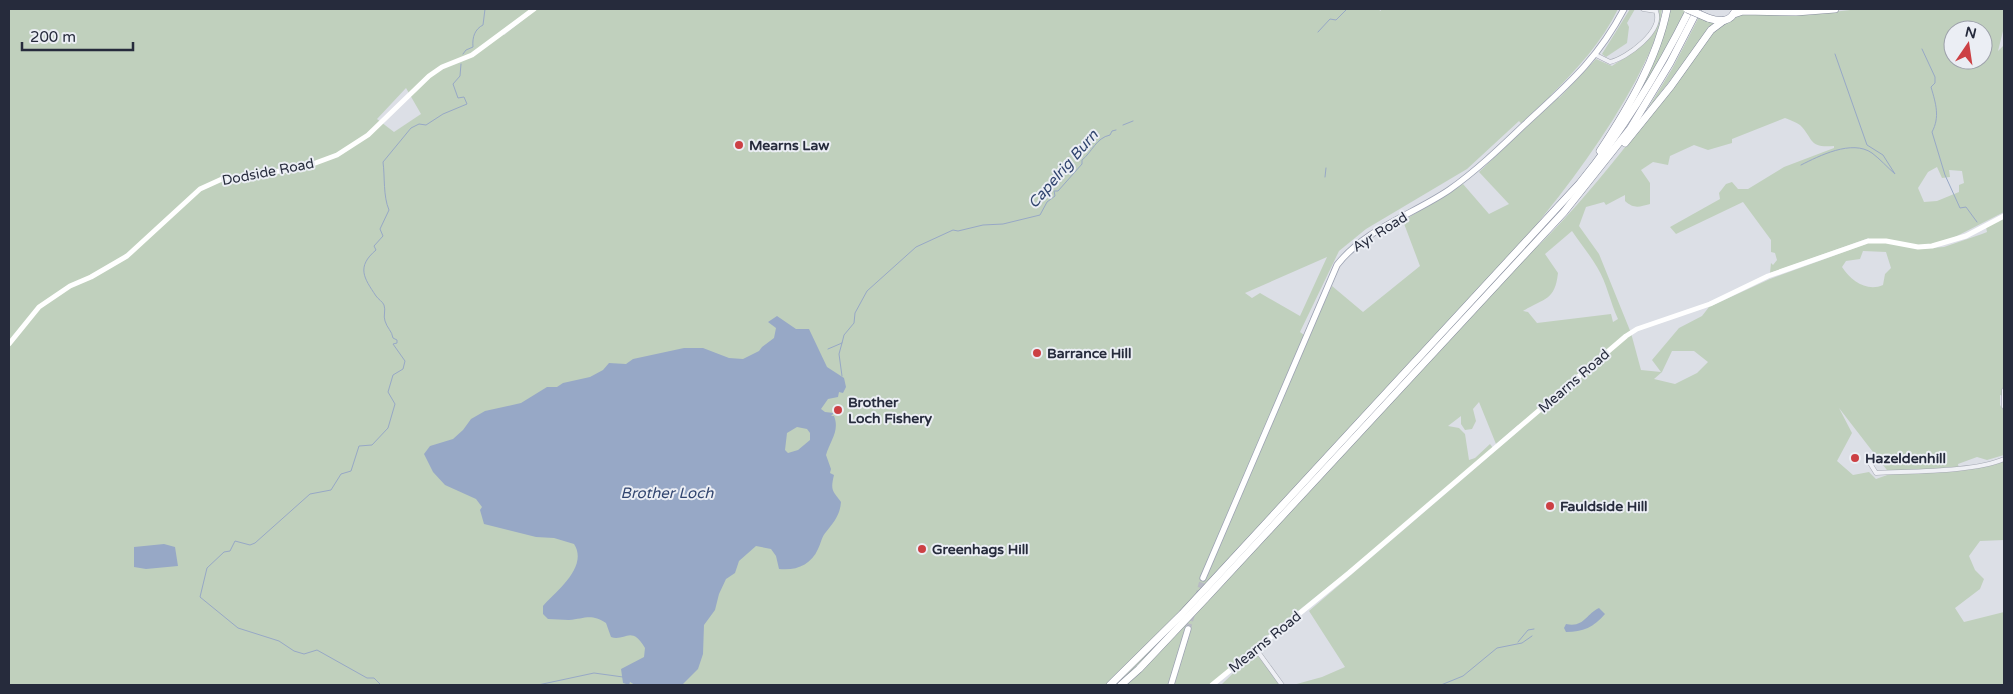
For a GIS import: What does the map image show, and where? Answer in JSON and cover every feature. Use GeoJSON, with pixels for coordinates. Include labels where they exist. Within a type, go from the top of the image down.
{"type":"FeatureCollection","features":[{"type":"Feature","properties":{"kind":"highway"},"geometry":{"type":"LineString","coordinates":[[1563,202],[1600,151],[1628,104],[1649,62],[1667,9]]}},
{"type":"Feature","properties":{"kind":"highway"},"geometry":{"type":"LineString","coordinates":[[1110,685],[1182,614],[1563,202],[1609,146],[1636,107],[1662,64],[1689,9],[1708,18],[1723,21]]}},
{"type":"Feature","properties":{"kind":"highway"},"geometry":{"type":"LineString","coordinates":[[1539,240],[1586,186],[1630,129],[1670,63],[1698,9]]}},
{"type":"Feature","properties":{"kind":"highway"},"geometry":{"type":"LineString","coordinates":[[1121,685],[1139,669],[1206,598],[1593,183],[1667,91],[1711,30],[1735,11],[1788,12],[1835,9]]}},
{"type":"Feature","properties":{"kind":"main road","name":"Ayr Road"},"geometry":{"type":"LineString","coordinates":[[1203,578],[1337,265],[1360,241],[1449,190],[1479,166],[1571,84],[1596,54],[1624,9]]}},
{"type":"Feature","properties":{"kind":"main road"},"geometry":{"type":"LineString","coordinates":[[1171,685],[1188,629]]}},
{"type":"Feature","properties":{"kind":"street","name":"Dodside Road"},"geometry":{"type":"LineString","coordinates":[[9,344],[39,307],[74,283],[91,277],[127,256],[200,189],[222,179],[302,168],[337,155],[368,135],[429,76],[442,67],[472,55],[534,9]]}},
{"type":"Feature","properties":{"kind":"street"},"geometry":{"type":"LineString","coordinates":[[1596,54],[1610,62],[1617,61],[1644,42],[1652,32],[1657,14],[1656,10],[1643,9]]}},
{"type":"Feature","properties":{"kind":"street","name":"Mearns Road"},"geometry":{"type":"LineString","coordinates":[[1212,685],[1349,573],[1637,329],[1710,304],[1768,276],[1868,241],[1886,241],[1918,247],[1932,246],[1966,236],[2004,216]]}},
{"type":"Feature","properties":{"kind":"street"},"geometry":{"type":"LineString","coordinates":[[2004,390],[2004,407]]}},
{"type":"Feature","properties":{"kind":"street"},"geometry":{"type":"LineString","coordinates":[[1868,460],[1876,473],[1986,464],[2004,459]]}},
{"type":"Feature","properties":{"kind":"street"},"geometry":{"type":"LineString","coordinates":[[1256,648],[1282,685]]}},
{"type":"Feature","properties":{"kind":"green space"},"geometry":{"type":"Polygon","coordinates":[[[9,9],[530,9],[503,31],[504,35],[537,9],[1377,9],[1381,11],[1381,9],[1618,9],[1612,21],[1588,55],[1551,95],[1559,98],[1596,59],[1612,66],[1644,44],[1654,29],[1659,9],[1662,9],[1659,28],[1652,46],[1624,101],[1587,159],[1530,233],[1539,245],[1609,167],[1715,28],[1742,14],[1806,15],[1859,9],[2004,9],[2004,27],[1998,51],[2004,45],[2004,212],[1949,240],[1917,249],[1944,247],[1982,234],[1987,232],[1986,227],[2004,218],[2004,396],[2000,395],[2000,405],[2004,411],[2004,455],[1987,460],[1977,457],[1958,464],[1959,469],[2004,461],[2004,540],[1980,541],[1969,556],[1975,570],[1984,579],[1980,589],[1955,608],[1964,622],[2004,612],[2004,685],[1293,685],[1322,677],[1345,667],[1309,611],[1521,429],[1518,425],[1496,444],[1479,402],[1473,409],[1476,421],[1472,429],[1465,430],[1461,424],[1461,416],[1448,426],[1459,428],[1465,434],[1469,460],[1475,458],[1490,444],[1493,448],[1354,566],[1242,656],[1214,685],[9,685],[9,9]],[[406,88],[377,119],[394,132],[421,114],[406,88]],[[1785,118],[1732,139],[1732,143],[1708,150],[1694,145],[1670,156],[1668,165],[1653,162],[1641,170],[1650,183],[1650,204],[1631,205],[1625,201],[1625,195],[1606,205],[1604,202],[1586,207],[1579,226],[1599,254],[1631,333],[1641,370],[1661,372],[1652,360],[1679,328],[1702,316],[1709,307],[1770,279],[1866,244],[1869,238],[1770,273],[1771,263],[1773,265],[1777,260],[1775,253],[1771,252],[1771,240],[1743,202],[1676,234],[1670,227],[1720,199],[1719,193],[1726,184],[1732,182],[1738,189],[1748,189],[1784,167],[1834,148],[1834,146],[1820,146],[1816,144],[1800,125],[1785,118]],[[1519,121],[1467,169],[1366,229],[1339,251],[1300,332],[1308,338],[1332,286],[1363,312],[1420,266],[1403,221],[1463,184],[1489,214],[1509,204],[1479,172],[1525,128],[1519,121]],[[1937,167],[1928,172],[1918,188],[1924,202],[1937,201],[1959,192],[1959,185],[1964,183],[1962,171],[1949,170],[1950,177],[1942,178],[1937,167]],[[1572,231],[1545,254],[1558,273],[1554,289],[1543,301],[1523,311],[1528,312],[1537,323],[1611,314],[1613,322],[1618,319],[1600,273],[1572,231]],[[1863,251],[1860,259],[1846,261],[1842,267],[1850,277],[1860,284],[1871,287],[1883,285],[1885,274],[1891,268],[1886,252],[1863,251]],[[1327,257],[1245,293],[1252,298],[1260,293],[1300,316],[1327,257]],[[1672,351],[1662,372],[1654,379],[1675,384],[1697,373],[1708,362],[1694,351],[1672,351]],[[1839,408],[1852,433],[1837,461],[1853,475],[1869,472],[1876,479],[1890,474],[1839,408]]]}},
{"type":"Feature","properties":{"kind":"green space"},"geometry":{"type":"Polygon","coordinates":[[[1630,9],[1635,9],[1627,23],[1629,27],[1627,43],[1606,57],[1602,54],[1630,9]]]}},
{"type":"Feature","properties":{"kind":"green space"},"geometry":{"type":"Polygon","coordinates":[[[1669,9],[1685,11],[1652,74],[1624,115],[1669,9]]]}},
{"type":"Feature","properties":{"kind":"green space"},"geometry":{"type":"Polygon","coordinates":[[[1699,17],[1714,23],[1645,113],[1672,69],[1699,17]]]}},
{"type":"Feature","properties":{"kind":"green space"},"geometry":{"type":"Polygon","coordinates":[[[1258,649],[1284,685],[1221,685],[1258,649]]]}},
{"type":"Feature","properties":{"kind":"water","name":"Brother Loch"},"geometry":{"type":"Polygon","coordinates":[[[777,316],[796,329],[809,329],[827,367],[844,378],[846,387],[843,393],[839,392],[838,397],[828,399],[821,409],[825,412],[834,413],[831,416],[834,416],[836,421],[835,431],[826,455],[831,469],[830,473],[834,475],[833,490],[841,502],[838,515],[823,536],[815,555],[802,566],[791,569],[779,569],[776,556],[771,549],[756,546],[739,561],[735,573],[726,579],[719,594],[715,610],[704,625],[703,654],[698,669],[682,685],[635,685],[630,682],[629,685],[623,683],[621,669],[644,657],[645,648],[636,637],[628,635],[616,638],[611,637],[606,623],[596,618],[548,619],[543,614],[543,606],[574,570],[577,553],[574,544],[554,538],[536,537],[484,524],[480,510],[482,507],[476,499],[445,485],[433,472],[424,454],[430,446],[453,439],[471,419],[485,411],[521,403],[547,387],[557,387],[563,383],[590,377],[603,370],[609,363],[626,364],[633,359],[684,348],[703,348],[729,358],[743,359],[759,351],[774,338],[776,328],[768,322],[777,316]],[[797,427],[787,433],[785,450],[788,453],[798,450],[810,440],[810,433],[807,429],[797,427]]]}},
{"type":"Feature","properties":{"kind":"water"},"geometry":{"type":"Polygon","coordinates":[[[164,544],[175,547],[178,566],[146,569],[134,567],[134,547],[164,544]]]}},
{"type":"Feature","properties":{"kind":"water"},"geometry":{"type":"Polygon","coordinates":[[[1599,608],[1605,614],[1597,622],[1583,630],[1566,632],[1564,628],[1566,624],[1577,624],[1599,608]]]}},
{"type":"Feature","properties":{"kind":"waterway"},"geometry":{"type":"LineString","coordinates":[[463,54],[466,50],[473,47],[475,34],[483,25],[485,9]]}},
{"type":"Feature","properties":{"kind":"waterway","name":"Capelrig Burn"},"geometry":{"type":"LineString","coordinates":[[1318,32],[1330,19],[1336,20],[1347,9]]}},
{"type":"Feature","properties":{"kind":"waterway"},"geometry":{"type":"LineString","coordinates":[[1922,49],[1935,77],[1935,83],[1931,87],[1937,116],[1932,132],[1945,175],[1960,208],[1966,207],[1977,222]]}},
{"type":"Feature","properties":{"kind":"waterway"},"geometry":{"type":"LineString","coordinates":[[1801,165],[1836,150],[1855,148],[1864,149],[1872,153],[1895,174],[1883,155],[1867,145],[1835,54]]}},
{"type":"Feature","properties":{"kind":"waterway"},"geometry":{"type":"LineString","coordinates":[[381,685],[374,678],[367,678],[317,650],[304,654],[294,651],[279,641],[238,628],[200,597],[207,568],[224,552],[230,551],[235,541],[250,545],[255,543],[310,494],[331,490],[341,474],[351,471],[359,446],[372,445],[388,428],[395,404],[388,392],[393,375],[403,369],[405,361],[393,344],[397,343],[397,340],[393,338],[384,319],[384,305],[372,290],[364,273],[366,262],[376,250],[374,246],[383,236],[380,229],[389,210],[385,193],[383,162],[411,128],[419,124],[426,125],[443,114],[467,104],[464,97],[458,98],[453,84],[460,76],[461,64]]}},
{"type":"Feature","properties":{"kind":"waterway","name":"Capelrig Burn"},"geometry":{"type":"LineString","coordinates":[[1123,125],[1133,121]]}},
{"type":"Feature","properties":{"kind":"waterway","name":"Capelrig Burn"},"geometry":{"type":"LineString","coordinates":[[828,349],[842,343],[844,335],[854,323],[855,313],[867,291],[916,247],[953,230],[958,231],[983,225],[1003,224],[1040,215],[1047,202],[1055,196],[1054,191],[1058,191],[1101,139],[1116,130]]}},
{"type":"Feature","properties":{"kind":"waterway"},"geometry":{"type":"LineString","coordinates":[[1325,177],[1326,168]]}},
{"type":"Feature","properties":{"kind":"waterway"},"geometry":{"type":"LineString","coordinates":[[842,343],[839,354],[842,376]]}},
{"type":"Feature","properties":{"kind":"waterway"},"geometry":{"type":"LineString","coordinates":[[1518,642],[1528,630],[1534,629]]}},
{"type":"Feature","properties":{"kind":"waterway"},"geometry":{"type":"LineString","coordinates":[[1441,685],[1463,676],[1497,648],[1522,643],[1532,636]]}},
{"type":"Feature","properties":{"kind":"waterway","name":"Capelrig Burn"},"geometry":{"type":"LineString","coordinates":[[538,685],[594,673],[623,677]]}},
{"type":"Feature","properties":{"kind":"tunnel"},"geometry":{"type":"LineString","coordinates":[[1198,596],[1203,578]]}},
{"type":"Feature","properties":{"kind":"tunnel"},"geometry":{"type":"LineString","coordinates":[[1188,629],[1193,612]]}},
{"type":"Feature","properties":{"kind":"place","name":"Mearns Law"},"geometry":{"type":"Point","coordinates":[739,145]}},
{"type":"Feature","properties":{"kind":"place","name":"Barrance Hill"},"geometry":{"type":"Point","coordinates":[1037,353]}},
{"type":"Feature","properties":{"kind":"place","name":"Brother Loch Fishery"},"geometry":{"type":"Point","coordinates":[838,410]}},
{"type":"Feature","properties":{"kind":"place","name":"Hazeldenhill"},"geometry":{"type":"Point","coordinates":[1855,458]}},
{"type":"Feature","properties":{"kind":"place","name":"Fauldside Hill"},"geometry":{"type":"Point","coordinates":[1550,506]}},
{"type":"Feature","properties":{"kind":"place","name":"Greenhags Hill"},"geometry":{"type":"Point","coordinates":[922,549]}}]}
